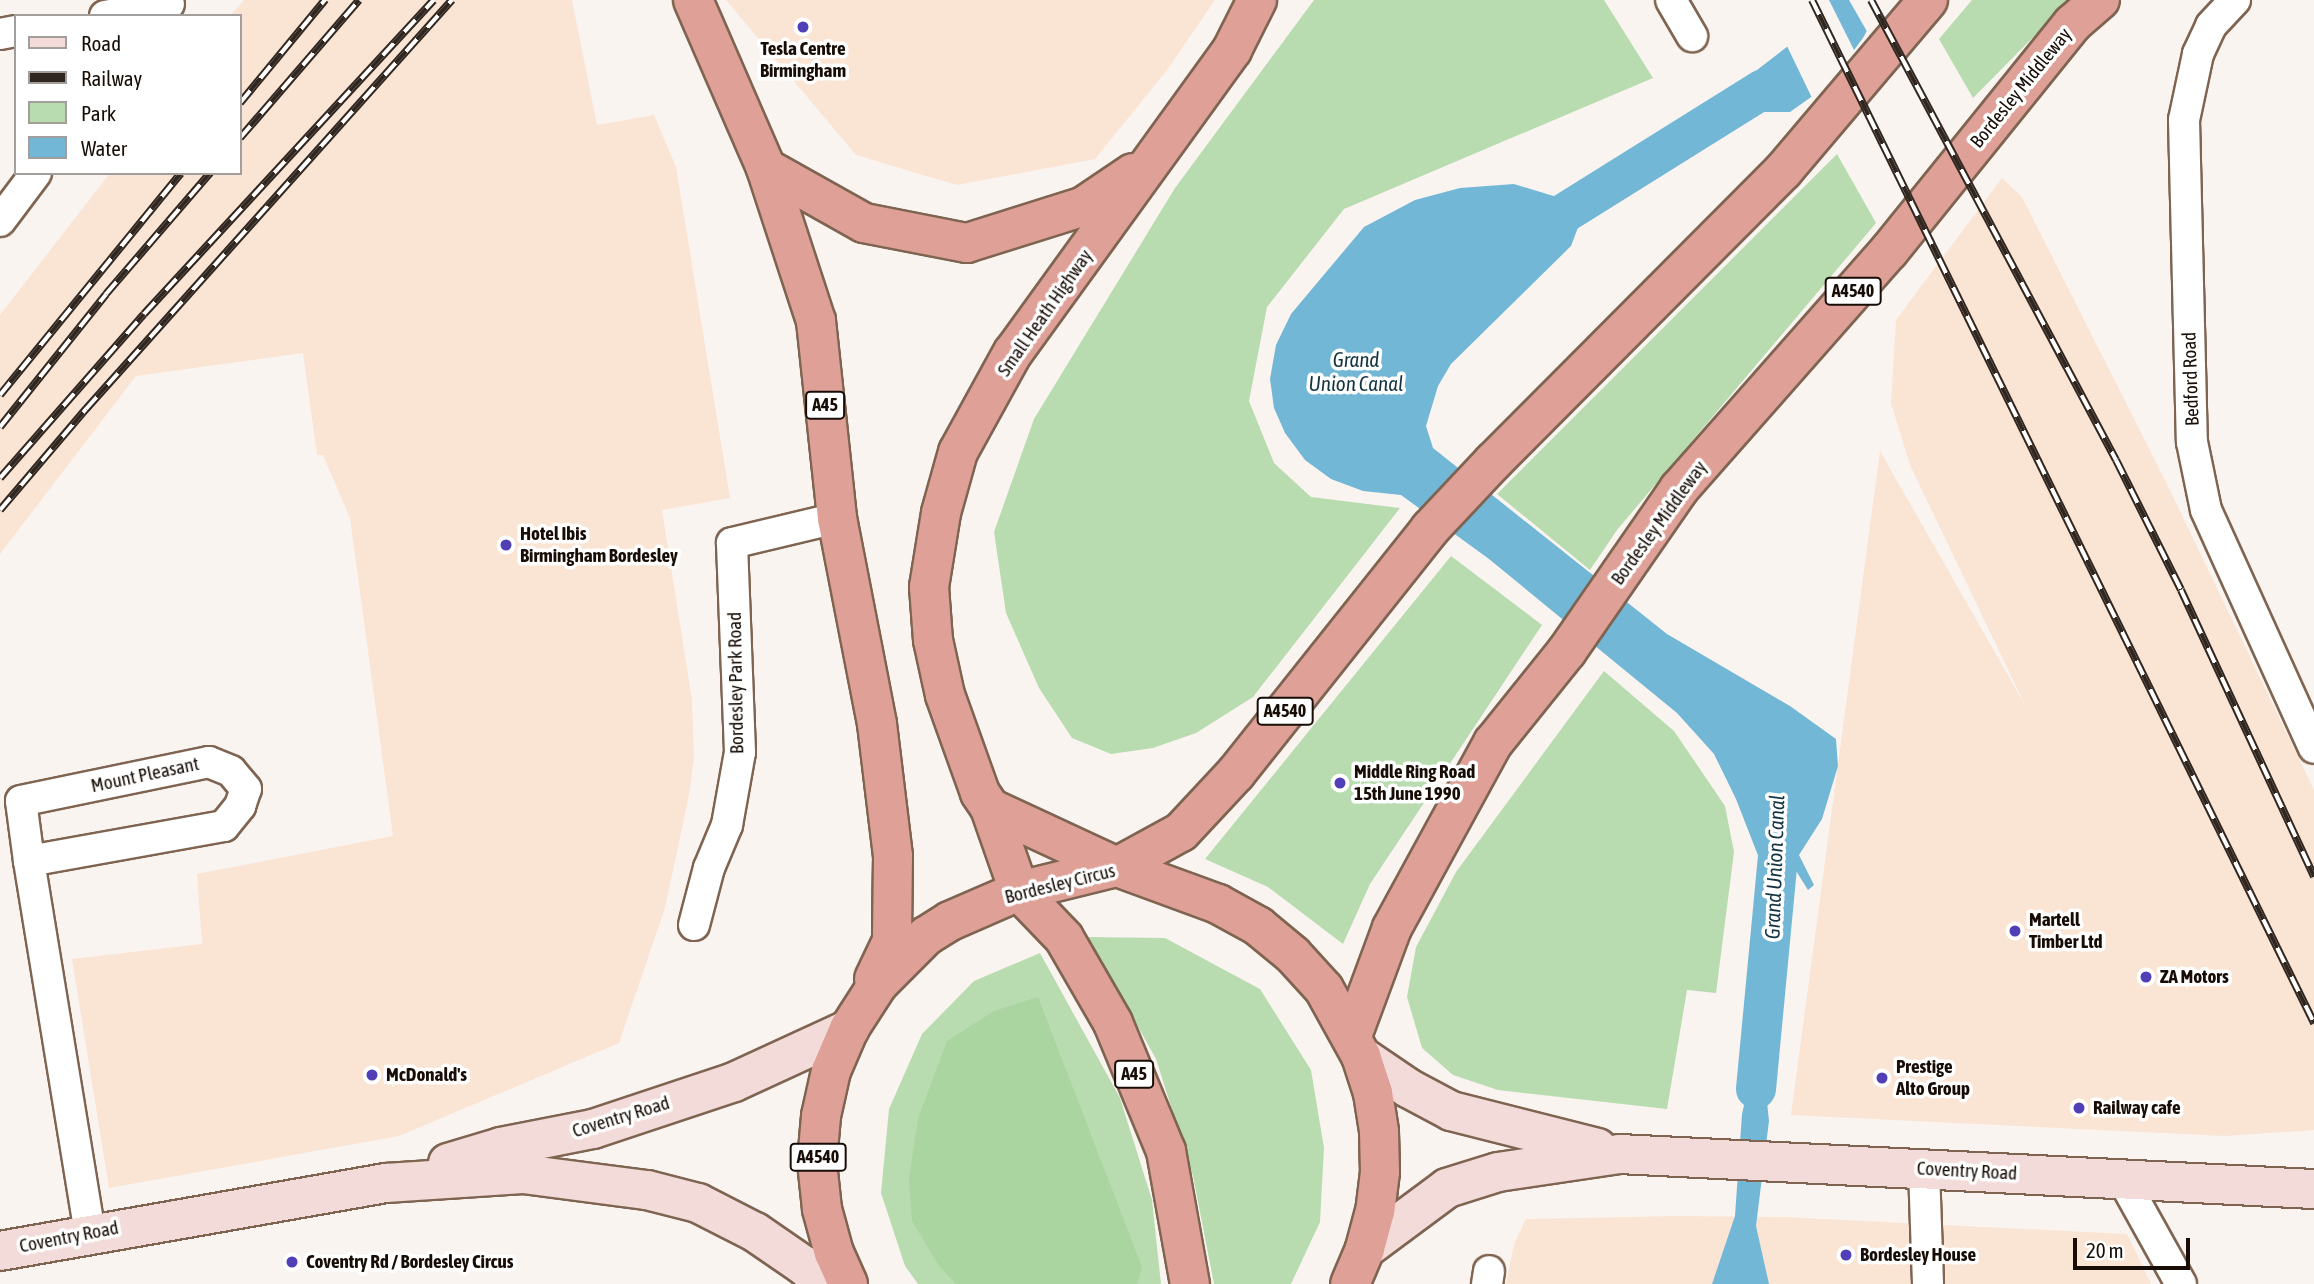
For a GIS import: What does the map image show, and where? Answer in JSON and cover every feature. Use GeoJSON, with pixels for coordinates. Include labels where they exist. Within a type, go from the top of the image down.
{"type":"FeatureCollection","features":[{"type":"Feature","properties":{"kind":"highway","name":"A45"},"geometry":{"type":"LineString","coordinates":[[693,0],[766,168],[816,321],[837,518],[877,724],[893,856],[892,941],[853,1021]]}},
{"type":"Feature","properties":{"kind":"highway","name":"Small Heath Highway"},"geometry":{"type":"LineString","coordinates":[[990,808],[980,793],[945,695],[933,640],[929,587],[941,513],[958,452],[1013,352],[1232,50],[1257,0]]}},
{"type":"Feature","properties":{"kind":"highway","name":"A4540"},"geometry":{"type":"LineString","coordinates":[[1117,867],[1181,832],[1237,773],[1430,529],[1493,462],[1783,172],[1928,0]]}},
{"type":"Feature","properties":{"kind":"highway","name":"Bordesley Middleway"},"geometry":{"type":"LineString","coordinates":[[1356,1046],[1392,928],[1493,743],[1567,651],[1679,489],[1889,251],[2073,24],[2100,0]]}},
{"type":"Feature","properties":{"kind":"highway"},"geometry":{"type":"LineString","coordinates":[[766,168],[864,223],[967,243],[1084,206],[1157,156]]}},
{"type":"Feature","properties":{"kind":"highway","name":"A45"},"geometry":{"type":"LineString","coordinates":[[990,808],[1019,891],[1064,938],[1113,1023],[1166,1151],[1190,1284]]}},
{"type":"Feature","properties":{"kind":"highway"},"geometry":{"type":"LineString","coordinates":[[990,808],[1117,867]]}},
{"type":"Feature","properties":{"kind":"highway","name":"Bordesley Circus"},"geometry":{"type":"LineString","coordinates":[[848,1284],[834,1253],[822,1209],[817,1162],[821,1116],[831,1071],[853,1021],[878,984],[926,936],[960,916],[1019,891],[1117,867],[1218,904],[1258,926],[1293,955],[1324,989],[1356,1046],[1373,1093],[1380,1145],[1375,1211],[1365,1250],[1350,1284]]}},
{"type":"Feature","properties":{"kind":"main road","name":"Coventry Road"},"geometry":{"type":"LineString","coordinates":[[386,1182],[500,1147],[593,1129],[734,1082],[853,1021]]}},
{"type":"Feature","properties":{"kind":"main road","name":"Coventry Road"},"geometry":{"type":"LineString","coordinates":[[1356,1046],[1408,1088],[1451,1111],[1620,1154]]}},
{"type":"Feature","properties":{"kind":"main road","name":"Coventry Road"},"geometry":{"type":"LineString","coordinates":[[1365,1250],[1447,1188],[1498,1171],[1620,1154],[2314,1189]]}},
{"type":"Feature","properties":{"kind":"main road","name":"Coventry Road"},"geometry":{"type":"LineString","coordinates":[[0,1251],[386,1182],[523,1174],[647,1190],[698,1203],[755,1233],[803,1265],[825,1284]]}},
{"type":"Feature","properties":{"kind":"street"},"geometry":{"type":"LineString","coordinates":[[1671,0],[1692,36]]}},
{"type":"Feature","properties":{"kind":"street","name":"Bedford Road"},"geometry":{"type":"LineString","coordinates":[[2235,0],[2211,26],[2198,54],[2184,120],[2192,442],[2206,510],[2314,748]]}},
{"type":"Feature","properties":{"kind":"street"},"geometry":{"type":"LineString","coordinates":[[119,14],[168,7]]}},
{"type":"Feature","properties":{"kind":"street"},"geometry":{"type":"LineString","coordinates":[[0,221],[34,175]]}},
{"type":"Feature","properties":{"kind":"street","name":"Bordesley Park Road"},"geometry":{"type":"LineString","coordinates":[[694,925],[709,868],[727,825],[740,752],[732,543],[837,518]]}},
{"type":"Feature","properties":{"kind":"street","name":"Mount Pleasant"},"geometry":{"type":"LineString","coordinates":[[29,861],[224,826],[240,806],[246,789],[231,771],[209,762],[21,801],[29,861],[90,1233]]}},
{"type":"Feature","properties":{"kind":"street"},"geometry":{"type":"LineString","coordinates":[[1924,1169],[1928,1284]]}},
{"type":"Feature","properties":{"kind":"street"},"geometry":{"type":"LineString","coordinates":[[2122,1178],[2181,1284]]}},
{"type":"Feature","properties":{"kind":"shaded area"},"geometry":{"type":"Polygon","coordinates":[[[244,0],[572,0],[597,125],[654,115],[676,167],[730,498],[662,510],[692,700],[694,758],[689,795],[665,908],[619,1043],[399,1136],[109,1188],[72,959],[202,944],[197,874],[393,836],[350,518],[323,455],[317,455],[303,353],[136,376],[0,554],[0,315],[108,175],[242,175],[242,14],[232,14],[244,0]]]}},
{"type":"Feature","properties":{"kind":"shaded area"},"geometry":{"type":"Polygon","coordinates":[[[726,0],[1215,0],[1167,70],[1095,159],[957,185],[856,155],[726,0]]]}},
{"type":"Feature","properties":{"kind":"shaded area"},"geometry":{"type":"Polygon","coordinates":[[[2002,178],[2022,197],[2166,482],[2314,790],[2314,1130],[2225,1136],[1791,1115],[1880,451],[2025,705],[1910,465],[1891,403],[1896,320],[2002,178]]]}},
{"type":"Feature","properties":{"kind":"shaded area"},"geometry":{"type":"Polygon","coordinates":[[[1784,1217],[2127,1234],[2151,1284],[1506,1284],[1514,1244],[1526,1219],[1784,1217]]]}},
{"type":"Feature","properties":{"kind":"green space"},"geometry":{"type":"Polygon","coordinates":[[[1314,0],[1604,0],[1653,78],[1344,209],[1267,307],[1249,401],[1274,463],[1311,497],[1400,508],[1253,697],[1196,733],[1153,748],[1111,754],[1072,738],[1039,688],[1006,613],[994,532],[1034,419],[1175,188],[1314,0]]]}},
{"type":"Feature","properties":{"kind":"green space"},"geometry":{"type":"Polygon","coordinates":[[[1972,0],[2070,0],[1973,98],[1939,39],[1972,0]]]}},
{"type":"Feature","properties":{"kind":"green space"},"geometry":{"type":"Polygon","coordinates":[[[1837,154],[1876,223],[1617,530],[1590,570],[1497,494],[1837,154]]]}},
{"type":"Feature","properties":{"kind":"green space"},"geometry":{"type":"Polygon","coordinates":[[[1451,556],[1542,625],[1370,884],[1343,944],[1268,887],[1205,859],[1451,556]]]}},
{"type":"Feature","properties":{"kind":"green space"},"geometry":{"type":"Polygon","coordinates":[[[1604,671],[1674,731],[1725,806],[1734,852],[1716,993],[1687,990],[1667,1109],[1498,1090],[1453,1075],[1422,1048],[1407,997],[1416,947],[1456,872],[1604,671]]]}},
{"type":"Feature","properties":{"kind":"green space"},"geometry":{"type":"Polygon","coordinates":[[[1088,937],[1165,938],[1260,989],[1311,1070],[1324,1148],[1320,1222],[1291,1284],[1214,1284],[1193,1176],[1156,1059],[1088,937]]]}},
{"type":"Feature","properties":{"kind":"green space"},"geometry":{"type":"Polygon","coordinates":[[[1040,953],[1120,1098],[1152,1200],[1161,1284],[918,1284],[905,1266],[881,1193],[889,1109],[922,1034],[974,981],[1040,953]]]}},
{"type":"Feature","properties":{"kind":"green space"},"geometry":{"type":"Polygon","coordinates":[[[1038,997],[1142,1267],[1137,1284],[956,1284],[939,1266],[912,1221],[909,1179],[918,1118],[947,1041],[994,1011],[1038,997]]]}},
{"type":"Feature","properties":{"kind":"water"},"geometry":{"type":"Polygon","coordinates":[[[1825,0],[1883,0],[1863,38],[1828,85],[1790,112],[1759,112],[1719,118],[1748,77],[1810,29],[1825,0]]]}},
{"type":"Feature","properties":{"kind":"water","name":"Grand Union Canal"},"geometry":{"type":"Polygon","coordinates":[[[1514,184],[1570,201],[1602,191],[1582,217],[1571,246],[1451,364],[1438,386],[1426,426],[1433,448],[1667,634],[1790,706],[1836,739],[1838,766],[1822,819],[1799,855],[1814,885],[1808,890],[1793,866],[1775,899],[1736,799],[1714,754],[1677,713],[1489,559],[1401,495],[1363,491],[1331,479],[1305,460],[1285,433],[1274,408],[1270,379],[1276,345],[1291,314],[1364,227],[1415,200],[1460,188],[1514,184]]]}},
{"type":"Feature","properties":{"kind":"water"},"geometry":{"type":"Polygon","coordinates":[[[1760,1035],[1769,1121],[1756,1226],[1769,1284],[1712,1284],[1735,1216],[1742,1114],[1760,1035]]]}},
{"type":"Feature","properties":{"kind":"pier"},"geometry":{"type":"Polygon","coordinates":[[[1821,0],[1829,0],[1856,54],[1831,87],[1813,100],[1786,44],[1807,27],[1821,0]]]}},
{"type":"Feature","properties":{"kind":"pier"},"geometry":{"type":"Polygon","coordinates":[[[1849,0],[1887,0],[1869,35],[1849,0]]]}},
{"type":"Feature","properties":{"kind":"waterway","name":"Grand Union Canal"},"geometry":{"type":"LineString","coordinates":[[1555,219],[1763,89]]}},
{"type":"Feature","properties":{"kind":"waterway","name":"Grand Union Canal"},"geometry":{"type":"LineString","coordinates":[[1756,1089],[1779,845]]}},
{"type":"Feature","properties":{"kind":"railway"},"geometry":{"type":"LineString","coordinates":[[242,101],[325,0]]}},
{"type":"Feature","properties":{"kind":"railway"},"geometry":{"type":"LineString","coordinates":[[242,136],[359,0]]}},
{"type":"Feature","properties":{"kind":"railway"},"geometry":{"type":"LineString","coordinates":[[0,478],[144,314],[434,0]]}},
{"type":"Feature","properties":{"kind":"railway"},"geometry":{"type":"LineString","coordinates":[[0,510],[86,409],[452,0]]}},
{"type":"Feature","properties":{"kind":"railway"},"geometry":{"type":"LineString","coordinates":[[1812,0],[2314,1023]]}},
{"type":"Feature","properties":{"kind":"railway"},"geometry":{"type":"LineString","coordinates":[[1871,0],[2116,460],[2181,590],[2314,877]]}},
{"type":"Feature","properties":{"kind":"railway"},"geometry":{"type":"LineString","coordinates":[[0,395],[179,175]]}},
{"type":"Feature","properties":{"kind":"railway"},"geometry":{"type":"LineString","coordinates":[[0,427],[106,294],[208,175]]}},
{"type":"Feature","properties":{"kind":"place","name":"Tesla Centre Birmingham"},"geometry":{"type":"Point","coordinates":[803,27]}},
{"type":"Feature","properties":{"kind":"place","name":"Hotel Ibis Birmingham Bordesley"},"geometry":{"type":"Point","coordinates":[506,545]}},
{"type":"Feature","properties":{"kind":"place","name":"Middle Ring Road 15th June 1990"},"geometry":{"type":"Point","coordinates":[1340,783]}},
{"type":"Feature","properties":{"kind":"place","name":"Martell Timber Ltd"},"geometry":{"type":"Point","coordinates":[2015,931]}},
{"type":"Feature","properties":{"kind":"place","name":"ZA Motors"},"geometry":{"type":"Point","coordinates":[2146,977]}},
{"type":"Feature","properties":{"kind":"place","name":"McDonald's"},"geometry":{"type":"Point","coordinates":[372,1075]}},
{"type":"Feature","properties":{"kind":"place","name":"Prestige Alto Group"},"geometry":{"type":"Point","coordinates":[1882,1078]}},
{"type":"Feature","properties":{"kind":"place","name":"Railway cafe"},"geometry":{"type":"Point","coordinates":[2079,1108]}},
{"type":"Feature","properties":{"kind":"place","name":"Bordesley House"},"geometry":{"type":"Point","coordinates":[1846,1255]}},
{"type":"Feature","properties":{"kind":"place","name":"Coventry Rd / Bordesley Circus"},"geometry":{"type":"Point","coordinates":[292,1262]}}]}
